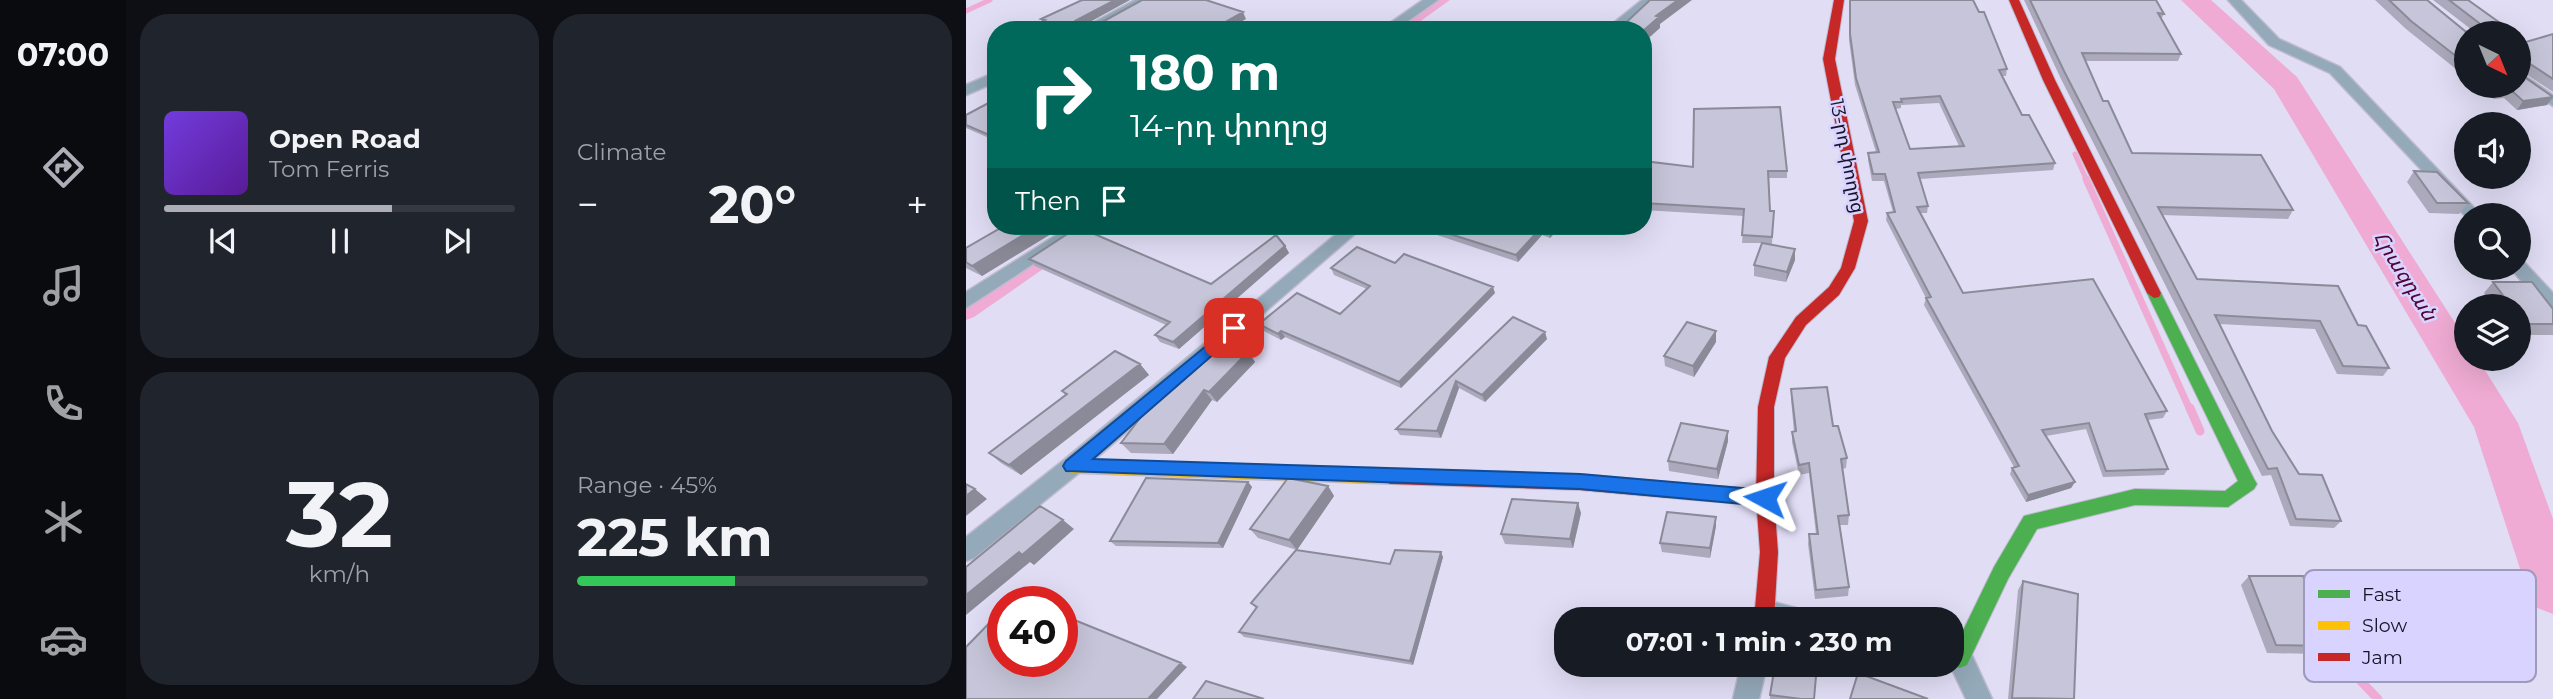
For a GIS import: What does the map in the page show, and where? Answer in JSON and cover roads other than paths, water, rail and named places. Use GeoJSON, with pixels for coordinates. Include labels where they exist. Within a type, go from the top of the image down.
{"type":"FeatureCollection","features":[{"type":"Feature","properties":{"kind":"street"},"geometry":{"type":"LineString","coordinates":[[1104,21],[1145,0]]}},
{"type":"Feature","properties":{"kind":"street"},"geometry":{"type":"LineString","coordinates":[[1400,21],[1432,0]]}},
{"type":"Feature","properties":{"kind":"street"},"geometry":{"type":"LineString","coordinates":[[1623,21],[1650,0]]}},
{"type":"Feature","properties":{"kind":"street","name":"13-րդ փողոց"},"geometry":{"type":"LineString","coordinates":[[1766,607],[1769,552],[1765,498],[1766,407],[1777,357],[1801,321],[1834,291],[1849,268],[1861,221],[1829,60],[1839,0]]}},
{"type":"Feature","properties":{"kind":"street"},"geometry":{"type":"LineString","coordinates":[[1964,642],[2031,522],[2134,497],[2228,499],[2248,484],[2049,80],[2014,0]]}},
{"type":"Feature","properties":{"kind":"street"},"geometry":{"type":"LineString","coordinates":[[2234,0],[2274,41],[2297,55],[2335,70],[2462,203]]}},
{"type":"Feature","properties":{"kind":"street"},"geometry":{"type":"LineString","coordinates":[[966,91],[987,80]]}},
{"type":"Feature","properties":{"kind":"street"},"geometry":{"type":"LineString","coordinates":[[2531,85],[2553,102]]}},
{"type":"Feature","properties":{"kind":"street"},"geometry":{"type":"LineString","coordinates":[[966,301],[1069,235]]}},
{"type":"Feature","properties":{"kind":"street"},"geometry":{"type":"LineString","coordinates":[[966,551],[1072,466],[1345,235]]}},
{"type":"Feature","properties":{"kind":"street"},"geometry":{"type":"LineString","coordinates":[[2531,280],[2553,305]]}},
{"type":"Feature","properties":{"kind":"street"},"geometry":{"type":"LineString","coordinates":[[1072,466],[1580,482],[1765,498]]}},
{"type":"Feature","properties":{"kind":"street"},"geometry":{"type":"LineString","coordinates":[[1964,672],[1979,699]]}},
{"type":"Feature","properties":{"kind":"street"},"geometry":{"type":"LineString","coordinates":[[1746,699],[1751,677]]}},
{"type":"Feature","properties":{"kind":"waterway"},"geometry":{"type":"LineString","coordinates":[[966,11],[990,0]]}},
{"type":"Feature","properties":{"kind":"waterway"},"geometry":{"type":"LineString","coordinates":[[1410,21],[1442,0]]}},
{"type":"Feature","properties":{"kind":"waterway","name":"Հրազդան"},"geometry":{"type":"LineString","coordinates":[[2195,0],[2286,84],[2495,423],[2553,590]]}},
{"type":"Feature","properties":{"kind":"waterway"},"geometry":{"type":"LineString","coordinates":[[2075,154],[2087,181]]}},
{"type":"Feature","properties":{"kind":"waterway"},"geometry":{"type":"LineString","coordinates":[[2086,179],[2190,410]]}},
{"type":"Feature","properties":{"kind":"waterway"},"geometry":{"type":"LineString","coordinates":[[966,311],[1080,235]]}},
{"type":"Feature","properties":{"kind":"waterway"},"geometry":{"type":"LineString","coordinates":[[2190,408],[2200,431]]}},
{"type":"Feature","properties":{"kind":"waterway"},"geometry":{"type":"LineString","coordinates":[[2362,682],[2378,699]]}}]}
